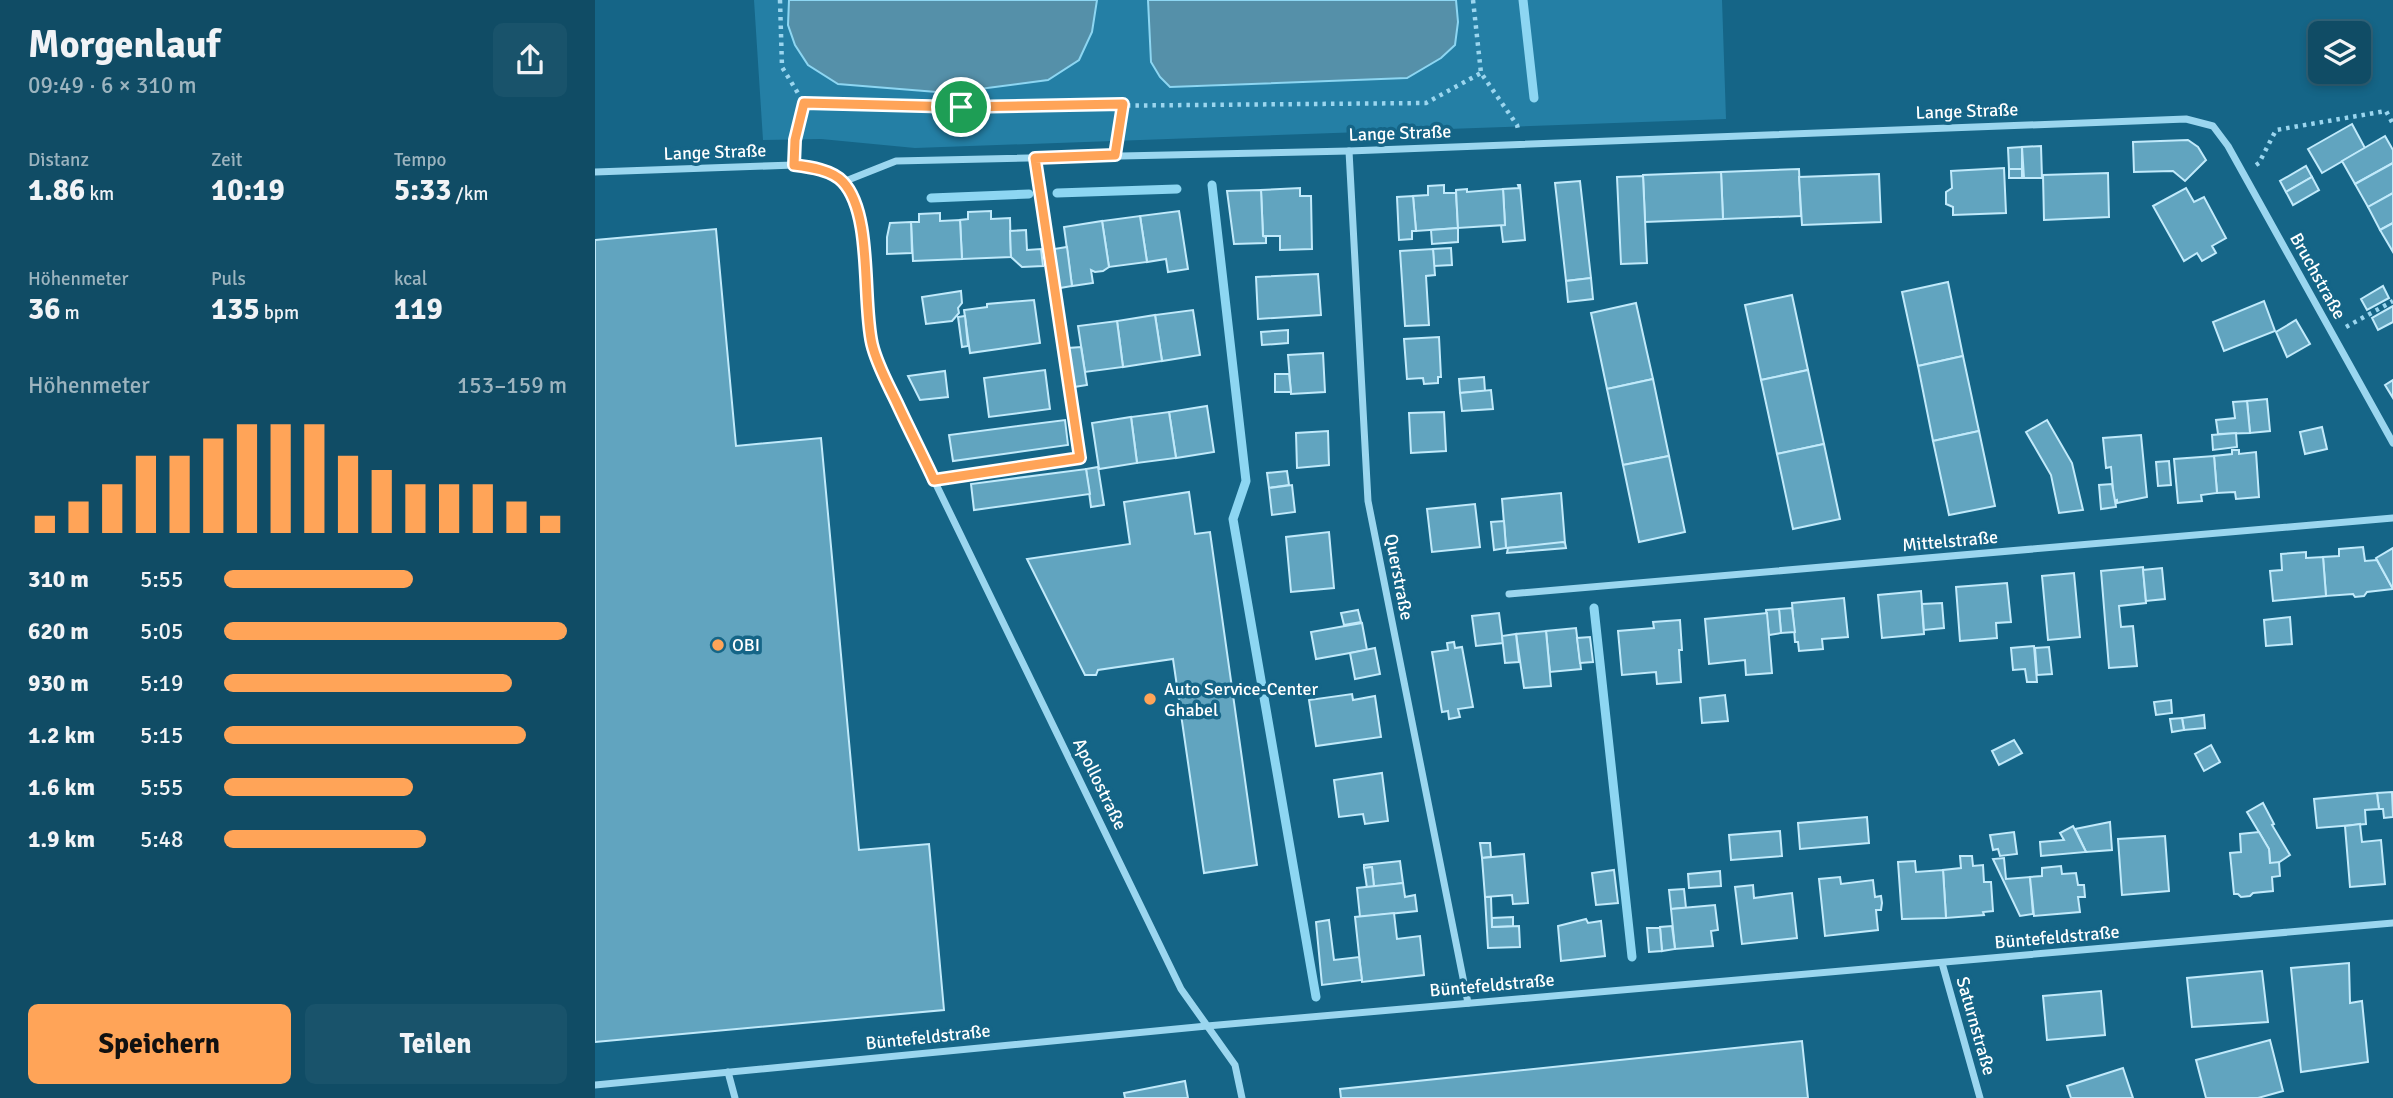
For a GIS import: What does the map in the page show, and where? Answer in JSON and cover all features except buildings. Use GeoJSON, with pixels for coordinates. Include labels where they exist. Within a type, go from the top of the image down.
{"type":"FeatureCollection","features":[{"type":"Feature","properties":{"kind":"street","name":"Lange Straße"},"geometry":{"type":"LineString","coordinates":[[595,172],[794,165],[820,169],[843,182],[896,161],[1349,151],[2186,119],[2213,126]]}},
{"type":"Feature","properties":{"kind":"street","name":"Bruchstraße"},"geometry":{"type":"LineString","coordinates":[[2213,126],[2228,146],[2393,443]]}},
{"type":"Feature","properties":{"kind":"street","name":"Querstraße"},"geometry":{"type":"LineString","coordinates":[[1349,151],[1368,501],[1468,1003]]}},
{"type":"Feature","properties":{"kind":"street","name":"Apollostraße"},"geometry":{"type":"LineString","coordinates":[[843,182],[854,201],[862,231],[868,319],[872,346],[882,373],[1181,989],[1235,1065],[1242,1098]]}},
{"type":"Feature","properties":{"kind":"street","name":"Mittelstraße"},"geometry":{"type":"LineString","coordinates":[[1509,594],[2393,518]]}},
{"type":"Feature","properties":{"kind":"street","name":"Büntefeldstraße"},"geometry":{"type":"LineString","coordinates":[[595,1085],[1207,1026],[2393,923]]}},
{"type":"Feature","properties":{"kind":"street","name":"Saturnstraße"},"geometry":{"type":"LineString","coordinates":[[1941,963],[1980,1098]]}},
{"type":"Feature","properties":{"kind":"street"},"geometry":{"type":"LineString","coordinates":[[728,1072],[735,1098]]}},
{"type":"Feature","properties":{"kind":"lane"},"geometry":{"type":"LineString","coordinates":[[934,480],[1080,458],[1035,158]]}},
{"type":"Feature","properties":{"kind":"path"},"geometry":{"type":"LineString","coordinates":[[780,0],[782,67],[804,103],[795,140],[794,165]]}},
{"type":"Feature","properties":{"kind":"path"},"geometry":{"type":"LineString","coordinates":[[1473,0],[1481,73],[1517,125],[1520,144]]}},
{"type":"Feature","properties":{"kind":"path"},"geometry":{"type":"LineString","coordinates":[[804,103],[961,107],[1426,103],[1481,73]]}},
{"type":"Feature","properties":{"kind":"path"},"geometry":{"type":"LineString","coordinates":[[1115,155],[1123,104]]}},
{"type":"Feature","properties":{"kind":"path"},"geometry":{"type":"LineString","coordinates":[[2242,172],[2259,163],[2276,130],[2386,111],[2393,124]]}},
{"type":"Feature","properties":{"kind":"path"},"geometry":{"type":"LineString","coordinates":[[2332,334],[2393,301]]}},
{"type":"Feature","properties":{"kind":"shaded area"},"geometry":{"type":"Polygon","coordinates":[[[754,0],[789,0],[788,25],[949,93],[1048,80],[1079,59],[1092,32],[1097,0],[1148,0],[1151,63],[1170,87],[1196,87],[1407,78],[1458,22],[1456,0],[1722,0],[1726,119],[915,148],[821,139],[763,140],[754,0]]]}},
{"type":"Feature","properties":{"kind":"shaded area"},"geometry":{"type":"Polygon","coordinates":[[[789,0],[1097,0],[1092,32],[1079,60],[1048,80],[949,93],[838,84],[808,65],[795,45],[788,25],[789,0]]]}},
{"type":"Feature","properties":{"kind":"shaded area"},"geometry":{"type":"Polygon","coordinates":[[[1148,0],[1456,0],[1458,22],[1455,45],[1441,58],[1407,78],[1170,87],[1151,62],[1148,0]]]}},
{"type":"Feature","properties":{"kind":"waterway"},"geometry":{"type":"LineString","coordinates":[[1523,0],[1534,98]]}},
{"type":"Feature","properties":{"kind":"waterway"},"geometry":{"type":"LineString","coordinates":[[1212,185],[1246,481],[1233,519],[1316,997]]}},
{"type":"Feature","properties":{"kind":"waterway"},"geometry":{"type":"LineString","coordinates":[[1057,193],[1177,189]]}},
{"type":"Feature","properties":{"kind":"waterway"},"geometry":{"type":"LineString","coordinates":[[931,198],[1029,194]]}},
{"type":"Feature","properties":{"kind":"waterway"},"geometry":{"type":"LineString","coordinates":[[1594,608],[1632,957]]}},
{"type":"Feature","properties":{"kind":"place","name":"OBI"},"geometry":{"type":"Point","coordinates":[718,645]}},
{"type":"Feature","properties":{"kind":"place","name":"Auto Service-Center Ghabel"},"geometry":{"type":"Point","coordinates":[1150,699]}},
{"type":"Feature","properties":{"kind":"route"},"geometry":{"type":"LineString","coordinates":[[804,103],[961,107],[1123,104],[1115,155],[1035,158],[1080,458],[934,480],[882,373],[872,346],[862,231],[854,201],[843,182],[820,169],[794,165],[795,140],[804,103]]}}]}
